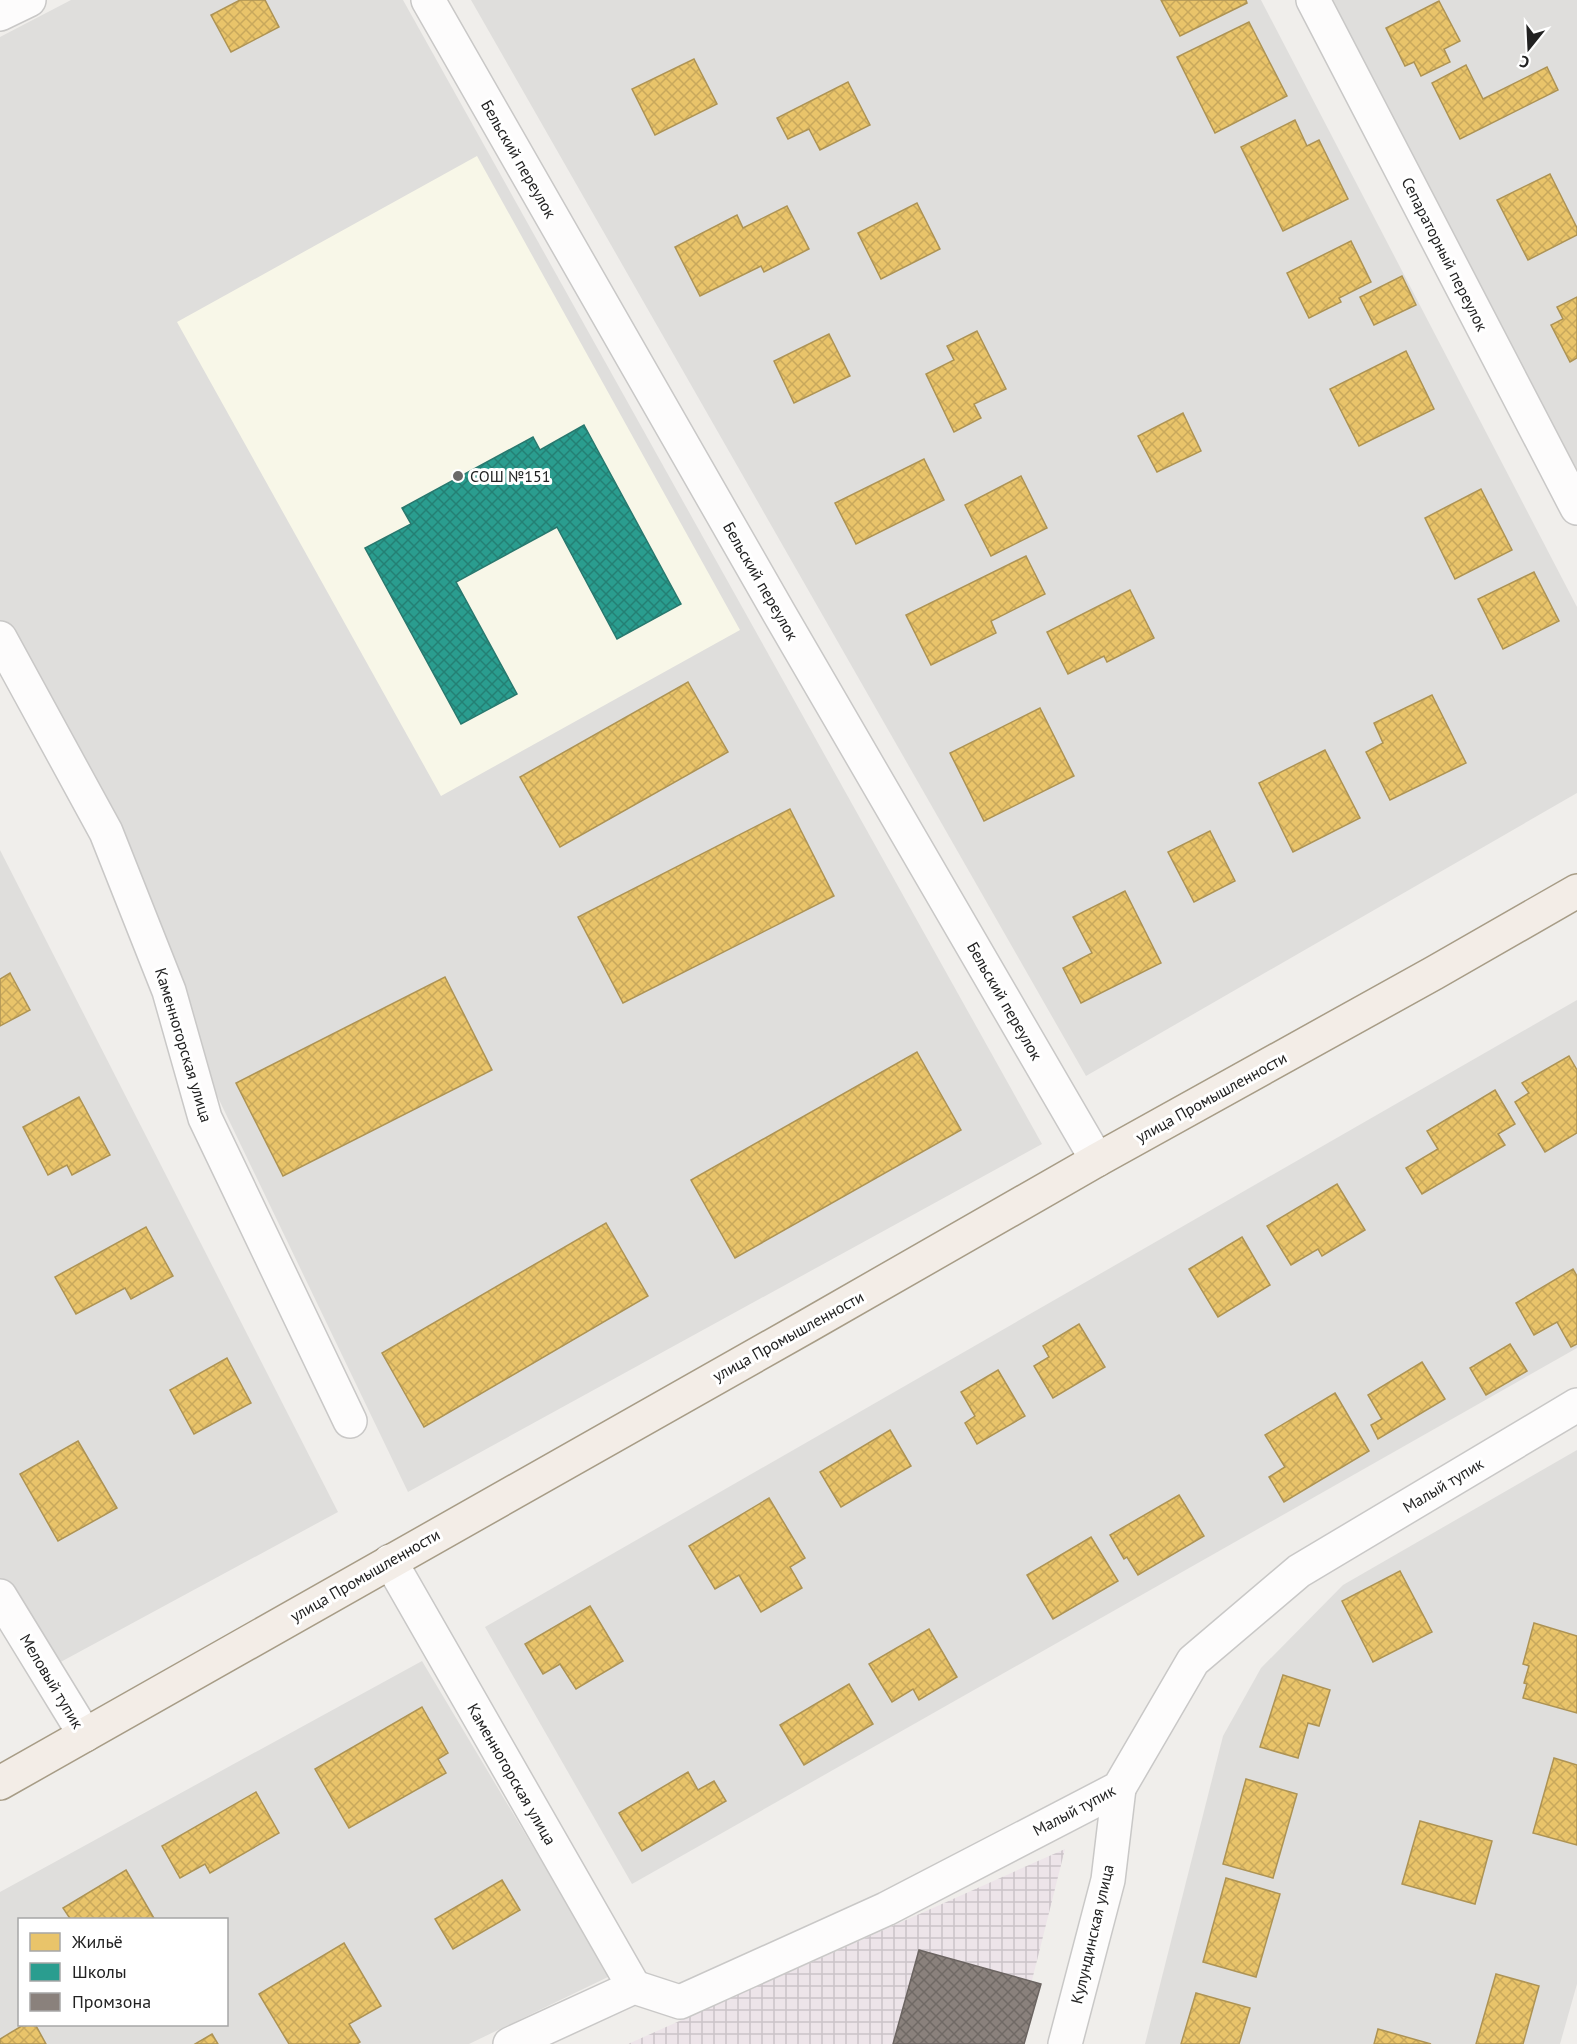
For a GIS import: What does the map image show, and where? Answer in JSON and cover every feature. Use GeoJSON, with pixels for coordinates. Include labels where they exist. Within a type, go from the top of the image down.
{"type":"FeatureCollection","features":[{"type":"Feature","properties":{"kind":"main road","name":"улица Промышленности"},"geometry":{"type":"LineString","coordinates":[[0,1782],[1097,1160],[1577,891]]}},
{"type":"Feature","properties":{"kind":"street"},"geometry":{"type":"LineString","coordinates":[[0,14],[29,0]]}},
{"type":"Feature","properties":{"kind":"street","name":"Бельский переулок"},"geometry":{"type":"LineString","coordinates":[[428,0],[779,613],[1097,1160]]}},
{"type":"Feature","properties":{"kind":"street","name":"Сепараторный переулок"},"geometry":{"type":"LineString","coordinates":[[1313,0],[1577,508]]}},
{"type":"Feature","properties":{"kind":"street","name":"Каменногорская улица"},"geometry":{"type":"LineString","coordinates":[[0,638],[106,832],[169,991],[205,1118],[350,1421]]}},
{"type":"Feature","properties":{"kind":"street","name":"Малый тупик"},"geometry":{"type":"LineString","coordinates":[[634,1987],[680,2002],[885,1909],[1119,1788],[1193,1661],[1299,1570],[1577,1405]]}},
{"type":"Feature","properties":{"kind":"street","name":"Каменногорская улица"},"geometry":{"type":"LineString","coordinates":[[390,1561],[634,1987]]}},
{"type":"Feature","properties":{"kind":"street","name":"Меловый тупик"},"geometry":{"type":"LineString","coordinates":[[0,1596],[85,1735]]}},
{"type":"Feature","properties":{"kind":"street","name":"Кулундинская улица"},"geometry":{"type":"LineString","coordinates":[[1065,2044],[1108,1880],[1119,1788]]}},
{"type":"Feature","properties":{"kind":"street"},"geometry":{"type":"LineString","coordinates":[[510,2044],[634,1987]]}},
{"type":"Feature","properties":{"kind":"shaded area"},"geometry":{"type":"Polygon","coordinates":[[[71,0],[403,0],[1042,1144],[408,1492],[0,645],[0,37],[71,0]]]}},
{"type":"Feature","properties":{"kind":"shaded area"},"geometry":{"type":"Polygon","coordinates":[[[471,0],[1261,0],[1577,607],[1577,793],[1086,1076],[471,0]]]}},
{"type":"Feature","properties":{"kind":"shaded area"},"geometry":{"type":"Polygon","coordinates":[[[1332,0],[1577,0],[1577,475],[1332,0]]]}},
{"type":"Feature","properties":{"kind":"shaded area","name":"СОШ №151"},"geometry":{"type":"Polygon","coordinates":[[[477,156],[740,630],[441,796],[177,322],[477,156]]]}},
{"type":"Feature","properties":{"kind":"shaded area"},"geometry":{"type":"Polygon","coordinates":[[[0,850],[338,1512],[44,1671],[0,1588],[0,850]]]}},
{"type":"Feature","properties":{"kind":"shaded area"},"geometry":{"type":"Polygon","coordinates":[[[1577,1000],[1577,1348],[632,1884],[485,1627],[1577,1000]]]}},
{"type":"Feature","properties":{"kind":"shaded area"},"geometry":{"type":"Polygon","coordinates":[[[1577,1450],[1577,1984],[1560,2044],[1145,2044],[1223,1736],[1261,1668],[1343,1585],[1577,1450]]]}},
{"type":"Feature","properties":{"kind":"shaded area"},"geometry":{"type":"Polygon","coordinates":[[[422,1661],[610,1976],[469,2044],[0,2044],[0,1892],[422,1661]]]}},
{"type":"Feature","properties":{"kind":"shaded area"},"geometry":{"type":"Polygon","coordinates":[[[1065,1849],[1016,2044],[628,2044],[1065,1849]]]}},
{"type":"Feature","properties":{"kind":"building: Жильё"},"geometry":{"type":"Polygon","coordinates":[[[240,0],[265,0],[279,27],[231,52],[211,15],[240,0]]]}},
{"type":"Feature","properties":{"kind":"building: Жильё"},"geometry":{"type":"Polygon","coordinates":[[[1161,0],[1246,0],[1247,3],[1180,36],[1161,0]]]}},
{"type":"Feature","properties":{"kind":"building: Жильё"},"geometry":{"type":"Polygon","coordinates":[[[1439,1],[1460,41],[1444,49],[1450,62],[1421,76],[1414,62],[1405,66],[1386,28],[1439,1]]]}},
{"type":"Feature","properties":{"kind":"building: Жильё"},"geometry":{"type":"Polygon","coordinates":[[[1249,22],[1287,96],[1215,133],[1177,57],[1249,22]]]}},
{"type":"Feature","properties":{"kind":"building: Жильё"},"geometry":{"type":"Polygon","coordinates":[[[694,59],[717,104],[655,135],[632,89],[694,59]]]}},
{"type":"Feature","properties":{"kind":"building: Жильё"},"geometry":{"type":"Polygon","coordinates":[[[1466,65],[1483,99],[1547,67],[1558,90],[1460,139],[1432,83],[1466,65]]]}},
{"type":"Feature","properties":{"kind":"building: Жильё"},"geometry":{"type":"Polygon","coordinates":[[[848,82],[870,125],[820,150],[809,129],[788,139],[777,118],[848,82]]]}},
{"type":"Feature","properties":{"kind":"building: Жильё"},"geometry":{"type":"Polygon","coordinates":[[[1295,120],[1307,146],[1319,140],[1348,199],[1283,231],[1241,147],[1295,120]]]}},
{"type":"Feature","properties":{"kind":"building: Жильё"},"geometry":{"type":"Polygon","coordinates":[[[1550,174],[1577,228],[1577,235],[1528,260],[1497,200],[1550,174]]]}},
{"type":"Feature","properties":{"kind":"building: Жильё"},"geometry":{"type":"Polygon","coordinates":[[[917,203],[940,249],[881,279],[858,233],[917,203]]]}},
{"type":"Feature","properties":{"kind":"building: Жильё"},"geometry":{"type":"Polygon","coordinates":[[[787,206],[809,249],[764,272],[761,266],[700,296],[675,247],[737,215],[743,228],[787,206]]]}},
{"type":"Feature","properties":{"kind":"building: Жильё"},"geometry":{"type":"Polygon","coordinates":[[[1351,241],[1371,282],[1339,298],[1341,302],[1309,318],[1287,273],[1351,241]]]}},
{"type":"Feature","properties":{"kind":"building: Жильё"},"geometry":{"type":"Polygon","coordinates":[[[1402,276],[1416,305],[1374,325],[1360,297],[1402,276]]]}},
{"type":"Feature","properties":{"kind":"building: Жильё"},"geometry":{"type":"Polygon","coordinates":[[[1577,297],[1577,358],[1570,362],[1551,325],[1563,319],[1557,307],[1577,297]]]}},
{"type":"Feature","properties":{"kind":"building: Жильё"},"geometry":{"type":"Polygon","coordinates":[[[977,331],[1006,389],[974,404],[981,418],[954,432],[926,374],[954,360],[947,346],[977,331]]]}},
{"type":"Feature","properties":{"kind":"building: Жильё"},"geometry":{"type":"Polygon","coordinates":[[[829,334],[850,376],[794,403],[774,361],[829,334]]]}},
{"type":"Feature","properties":{"kind":"building: Жильё"},"geometry":{"type":"Polygon","coordinates":[[[1406,351],[1434,409],[1359,446],[1330,389],[1406,351]]]}},
{"type":"Feature","properties":{"kind":"building: Жильё"},"geometry":{"type":"Polygon","coordinates":[[[1183,413],[1201,451],[1157,472],[1138,436],[1183,413]]]}},
{"type":"Feature","properties":{"kind":"building: Жильё"},"geometry":{"type":"Polygon","coordinates":[[[924,459],[944,500],[856,544],[835,503],[924,459]]]}},
{"type":"Feature","properties":{"kind":"building: Жильё"},"geometry":{"type":"Polygon","coordinates":[[[1021,476],[1047,528],[991,556],[965,505],[1021,476]]]}},
{"type":"Feature","properties":{"kind":"building: Жильё"},"geometry":{"type":"Polygon","coordinates":[[[1481,489],[1512,550],[1455,579],[1425,518],[1481,489]]]}},
{"type":"Feature","properties":{"kind":"building: Жильё"},"geometry":{"type":"Polygon","coordinates":[[[1026,556],[1045,594],[991,621],[996,633],[931,665],[906,615],[1026,556]]]}},
{"type":"Feature","properties":{"kind":"building: Жильё"},"geometry":{"type":"Polygon","coordinates":[[[1534,572],[1559,621],[1503,649],[1478,599],[1534,572]]]}},
{"type":"Feature","properties":{"kind":"building: Жильё"},"geometry":{"type":"Polygon","coordinates":[[[1130,590],[1154,638],[1107,662],[1104,656],[1068,674],[1047,632],[1130,590]]]}},
{"type":"Feature","properties":{"kind":"building: Жильё"},"geometry":{"type":"Polygon","coordinates":[[[688,682],[728,752],[560,847],[520,777],[688,682]]]}},
{"type":"Feature","properties":{"kind":"building: Жильё"},"geometry":{"type":"Polygon","coordinates":[[[1432,695],[1466,763],[1390,800],[1366,752],[1383,743],[1374,723],[1432,695]]]}},
{"type":"Feature","properties":{"kind":"building: Жильё"},"geometry":{"type":"Polygon","coordinates":[[[1040,708],[1074,776],[984,821],[950,753],[1040,708]]]}},
{"type":"Feature","properties":{"kind":"building: Жильё"},"geometry":{"type":"Polygon","coordinates":[[[1325,750],[1360,818],[1293,852],[1259,783],[1325,750]]]}},
{"type":"Feature","properties":{"kind":"building: Жильё"},"geometry":{"type":"Polygon","coordinates":[[[790,809],[834,896],[623,1003],[578,917],[790,809]]]}},
{"type":"Feature","properties":{"kind":"building: Жильё"},"geometry":{"type":"Polygon","coordinates":[[[1210,831],[1235,881],[1194,902],[1168,852],[1210,831]]]}},
{"type":"Feature","properties":{"kind":"building: Жильё"},"geometry":{"type":"Polygon","coordinates":[[[1125,891],[1161,963],[1081,1003],[1063,968],[1092,953],[1073,917],[1125,891]]]}},
{"type":"Feature","properties":{"kind":"building: Жильё"},"geometry":{"type":"Polygon","coordinates":[[[10,973],[30,1010],[0,1026],[0,979],[10,973]]]}},
{"type":"Feature","properties":{"kind":"building: Жильё"},"geometry":{"type":"Polygon","coordinates":[[[445,977],[492,1070],[283,1176],[236,1083],[445,977]]]}},
{"type":"Feature","properties":{"kind":"building: Жильё"},"geometry":{"type":"Polygon","coordinates":[[[917,1052],[961,1130],[735,1258],[691,1180],[917,1052]]]}},
{"type":"Feature","properties":{"kind":"building: Жильё"},"geometry":{"type":"Polygon","coordinates":[[[1569,1056],[1577,1070],[1577,1133],[1545,1152],[1515,1102],[1529,1093],[1522,1083],[1569,1056]]]}},
{"type":"Feature","properties":{"kind":"building: Жильё"},"geometry":{"type":"Polygon","coordinates":[[[1495,1090],[1515,1124],[1498,1134],[1505,1145],[1422,1194],[1406,1168],[1438,1149],[1427,1131],[1495,1090]]]}},
{"type":"Feature","properties":{"kind":"building: Жильё"},"geometry":{"type":"Polygon","coordinates":[[[79,1097],[110,1155],[72,1175],[67,1165],[48,1175],[23,1127],[79,1097]]]}},
{"type":"Feature","properties":{"kind":"building: Жильё"},"geometry":{"type":"Polygon","coordinates":[[[1337,1184],[1365,1230],[1322,1256],[1318,1249],[1291,1265],[1267,1226],[1337,1184]]]}},
{"type":"Feature","properties":{"kind":"building: Жильё"},"geometry":{"type":"Polygon","coordinates":[[[606,1223],[648,1296],[424,1427],[382,1353],[606,1223]]]}},
{"type":"Feature","properties":{"kind":"building: Жильё"},"geometry":{"type":"Polygon","coordinates":[[[146,1227],[173,1276],[131,1299],[125,1288],[76,1314],[55,1277],[146,1227]]]}},
{"type":"Feature","properties":{"kind":"building: Жильё"},"geometry":{"type":"Polygon","coordinates":[[[1242,1237],[1270,1285],[1218,1317],[1189,1269],[1242,1237]]]}},
{"type":"Feature","properties":{"kind":"building: Жильё"},"geometry":{"type":"Polygon","coordinates":[[[1573,1269],[1577,1276],[1577,1344],[1571,1347],[1557,1322],[1534,1335],[1516,1303],[1573,1269]]]}},
{"type":"Feature","properties":{"kind":"building: Жильё"},"geometry":{"type":"Polygon","coordinates":[[[1079,1324],[1105,1367],[1053,1398],[1034,1366],[1049,1357],[1043,1346],[1079,1324]]]}},
{"type":"Feature","properties":{"kind":"building: Жильё"},"geometry":{"type":"Polygon","coordinates":[[[1510,1344],[1527,1371],[1486,1395],[1470,1368],[1510,1344]]]}},
{"type":"Feature","properties":{"kind":"building: Жильё"},"geometry":{"type":"Polygon","coordinates":[[[227,1358],[251,1403],[194,1434],[170,1390],[227,1358]]]}},
{"type":"Feature","properties":{"kind":"building: Жильё"},"geometry":{"type":"Polygon","coordinates":[[[1422,1362],[1445,1399],[1378,1439],[1371,1425],[1382,1419],[1368,1395],[1422,1362]]]}},
{"type":"Feature","properties":{"kind":"building: Жильё"},"geometry":{"type":"Polygon","coordinates":[[[998,1370],[1025,1416],[977,1444],[965,1423],[975,1416],[961,1392],[998,1370]]]}},
{"type":"Feature","properties":{"kind":"building: Жильё"},"geometry":{"type":"Polygon","coordinates":[[[1335,1393],[1369,1451],[1284,1502],[1269,1477],[1285,1467],[1265,1435],[1335,1393]]]}},
{"type":"Feature","properties":{"kind":"building: Жильё"},"geometry":{"type":"Polygon","coordinates":[[[890,1430],[911,1466],[841,1507],[820,1472],[890,1430]]]}},
{"type":"Feature","properties":{"kind":"building: Жильё"},"geometry":{"type":"Polygon","coordinates":[[[78,1441],[117,1508],[58,1541],[20,1474],[78,1441]]]}},
{"type":"Feature","properties":{"kind":"building: Жильё"},"geometry":{"type":"Polygon","coordinates":[[[1179,1495],[1204,1536],[1138,1575],[1127,1557],[1124,1559],[1110,1535],[1179,1495]]]}},
{"type":"Feature","properties":{"kind":"building: Жильё"},"geometry":{"type":"Polygon","coordinates":[[[769,1498],[805,1558],[790,1567],[802,1588],[761,1612],[739,1575],[715,1589],[689,1546],[769,1498]]]}},
{"type":"Feature","properties":{"kind":"building: Жильё"},"geometry":{"type":"Polygon","coordinates":[[[1091,1537],[1118,1581],[1053,1619],[1027,1575],[1091,1537]]]}},
{"type":"Feature","properties":{"kind":"building: Жильё"},"geometry":{"type":"Polygon","coordinates":[[[1400,1571],[1432,1632],[1373,1662],[1342,1601],[1400,1571]]]}},
{"type":"Feature","properties":{"kind":"building: Жильё"},"geometry":{"type":"Polygon","coordinates":[[[590,1606],[623,1661],[576,1689],[560,1664],[543,1674],[525,1644],[590,1606]]]}},
{"type":"Feature","properties":{"kind":"building: Жильё"},"geometry":{"type":"Polygon","coordinates":[[[1534,1623],[1577,1636],[1577,1713],[1523,1698],[1529,1666],[1523,1664],[1534,1623]]]}},
{"type":"Feature","properties":{"kind":"building: Жильё"},"geometry":{"type":"Polygon","coordinates":[[[929,1629],[957,1677],[919,1700],[913,1689],[892,1702],[869,1664],[929,1629]]]}},
{"type":"Feature","properties":{"kind":"building: Жильё"},"geometry":{"type":"Polygon","coordinates":[[[1283,1675],[1330,1690],[1319,1726],[1308,1723],[1298,1758],[1260,1747],[1283,1675]]]}},
{"type":"Feature","properties":{"kind":"building: Жильё"},"geometry":{"type":"Polygon","coordinates":[[[849,1684],[873,1724],[804,1765],[780,1725],[849,1684]]]}},
{"type":"Feature","properties":{"kind":"building: Жильё"},"geometry":{"type":"Polygon","coordinates":[[[422,1707],[448,1753],[438,1759],[446,1773],[349,1828],[315,1769],[422,1707]]]}},
{"type":"Feature","properties":{"kind":"building: Жильё"},"geometry":{"type":"Polygon","coordinates":[[[1554,1758],[1577,1765],[1577,1845],[1533,1833],[1554,1758]]]}},
{"type":"Feature","properties":{"kind":"building: Жильё"},"geometry":{"type":"Polygon","coordinates":[[[688,1772],[698,1790],[714,1781],[726,1801],[642,1851],[619,1813],[688,1772]]]}},
{"type":"Feature","properties":{"kind":"building: Жильё"},"geometry":{"type":"Polygon","coordinates":[[[1246,1779],[1297,1794],[1273,1878],[1223,1864],[1246,1779]]]}},
{"type":"Feature","properties":{"kind":"building: Жильё"},"geometry":{"type":"Polygon","coordinates":[[[256,1792],[279,1833],[210,1873],[205,1864],[180,1878],[162,1846],[256,1792]]]}},
{"type":"Feature","properties":{"kind":"building: Жильё"},"geometry":{"type":"Polygon","coordinates":[[[1420,1821],[1492,1841],[1475,1904],[1402,1884],[1420,1821]]]}},
{"type":"Feature","properties":{"kind":"building: Жильё"},"geometry":{"type":"Polygon","coordinates":[[[126,1870],[154,1918],[70,1918],[63,1908],[126,1870]]]}},
{"type":"Feature","properties":{"kind":"building: Жильё"},"geometry":{"type":"Polygon","coordinates":[[[1226,1878],[1280,1894],[1256,1977],[1203,1962],[1226,1878]]]}},
{"type":"Feature","properties":{"kind":"building: Жильё"},"geometry":{"type":"Polygon","coordinates":[[[502,1880],[520,1910],[453,1949],[435,1919],[502,1880]]]}},
{"type":"Feature","properties":{"kind":"building: Жильё"},"geometry":{"type":"Polygon","coordinates":[[[344,1943],[381,2006],[349,2024],[360,2042],[357,2044],[289,2044],[259,1994],[344,1943]]]}},
{"type":"Feature","properties":{"kind":"building: Жильё"},"geometry":{"type":"Polygon","coordinates":[[[1496,1974],[1539,1986],[1523,2044],[1476,2044],[1496,1974]]]}},
{"type":"Feature","properties":{"kind":"building: Жильё"},"geometry":{"type":"Polygon","coordinates":[[[1196,1993],[1250,2008],[1239,2044],[1181,2044],[1196,1993]]]}},
{"type":"Feature","properties":{"kind":"building: Жильё"},"geometry":{"type":"Polygon","coordinates":[[[22,2026],[36,2026],[46,2044],[0,2044],[0,2039],[22,2026]]]}},
{"type":"Feature","properties":{"kind":"building: Жильё"},"geometry":{"type":"Polygon","coordinates":[[[1378,2029],[1431,2044],[1374,2044],[1378,2029]]]}},
{"type":"Feature","properties":{"kind":"building: Жильё"},"geometry":{"type":"Polygon","coordinates":[[[212,2034],[218,2044],[195,2044],[212,2034]]]}},
{"type":"Feature","properties":{"kind":"building: Школы"},"geometry":{"type":"Polygon","coordinates":[[[584,425],[681,604],[617,639],[557,527],[456,582],[517,694],[461,724],[365,548],[411,524],[402,508],[533,437],[540,450],[584,425]]]}},
{"type":"Feature","properties":{"kind":"building: Промзона"},"geometry":{"type":"Polygon","coordinates":[[[919,1950],[1041,1984],[1024,2044],[893,2044],[919,1950]]]}},
{"type":"Feature","properties":{"kind":"place","name":"СОШ №151"},"geometry":{"type":"Point","coordinates":[458,476]}}]}
